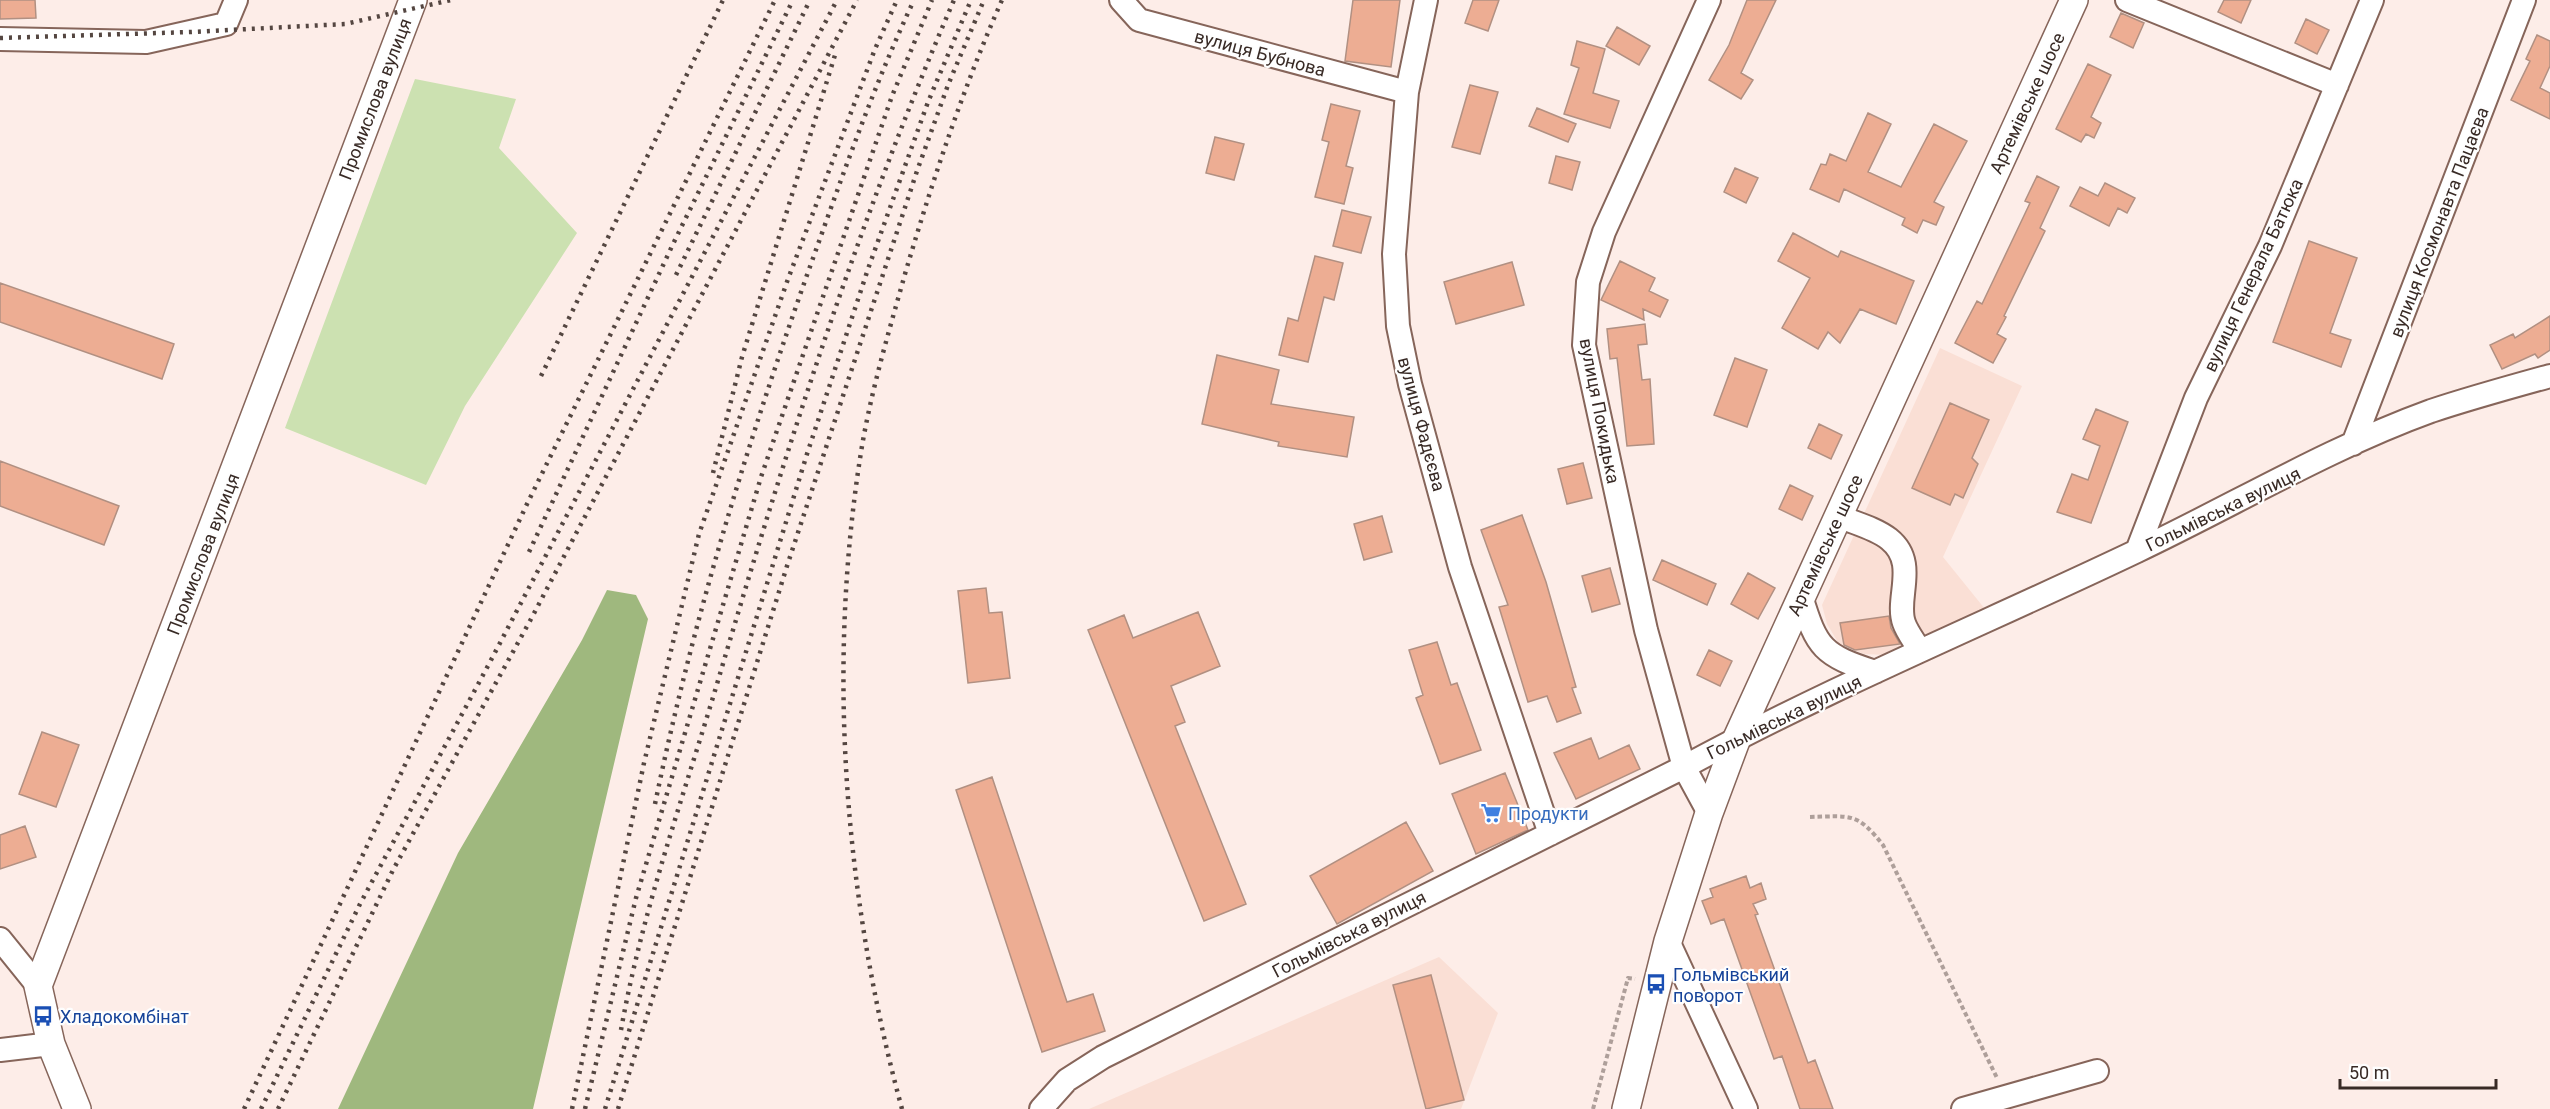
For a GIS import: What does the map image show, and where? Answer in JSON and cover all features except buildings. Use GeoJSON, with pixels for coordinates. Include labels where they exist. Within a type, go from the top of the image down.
{"type":"FeatureCollection","features":[{"type":"Feature","properties":{"kind":"main road","name":"Промислова вулиця"},"geometry":{"type":"LineString","coordinates":[[38,986],[413,0]]}},
{"type":"Feature","properties":{"kind":"main road","name":"Артемівське шосе"},"geometry":{"type":"LineString","coordinates":[[1626,1109],[1668,941],[1709,813],[1737,738],[2074,0]]}},
{"type":"Feature","properties":{"kind":"main road"},"geometry":{"type":"LineString","coordinates":[[38,986],[51,1044],[77,1109]]}},
{"type":"Feature","properties":{"kind":"street"},"geometry":{"type":"LineString","coordinates":[[0,39],[146,42],[226,24],[236,0]]}},
{"type":"Feature","properties":{"kind":"street","name":"вулиця Бубнова"},"geometry":{"type":"LineString","coordinates":[[1122,0],[1139,20],[1407,92]]}},
{"type":"Feature","properties":{"kind":"street","name":"вулиця Фадєєва"},"geometry":{"type":"LineString","coordinates":[[1425,0],[1407,92],[1394,254],[1398,326],[1410,384],[1460,567],[1550,834]]}},
{"type":"Feature","properties":{"kind":"street","name":"вулиця Покидька"},"geometry":{"type":"LineString","coordinates":[[1709,0],[1604,232],[1588,282],[1584,345],[1646,630],[1684,767],[1709,813]]}},
{"type":"Feature","properties":{"kind":"street"},"geometry":{"type":"LineString","coordinates":[[2127,0],[2337,85]]}},
{"type":"Feature","properties":{"kind":"street","name":"вулиця Генерала Батюка"},"geometry":{"type":"LineString","coordinates":[[2138,551],[2196,398],[2270,246],[2372,0]]}},
{"type":"Feature","properties":{"kind":"street","name":"вулиця Космонавта Пацаєва"},"geometry":{"type":"LineString","coordinates":[[2353,444],[2524,0]]}},
{"type":"Feature","properties":{"kind":"street","name":"Гольмівська вулиця"},"geometry":{"type":"LineString","coordinates":[[1042,1108],[1067,1080],[1103,1057],[1684,767],[1737,738],[2138,551],[2353,444],[2430,412],[2550,376]]}},
{"type":"Feature","properties":{"kind":"street"},"geometry":{"type":"LineString","coordinates":[[1838,516],[1891,540],[1905,567],[1902,606],[1904,622],[1920,651]]}},
{"type":"Feature","properties":{"kind":"street"},"geometry":{"type":"LineString","coordinates":[[1802,596],[1811,629],[1824,650],[1840,661],[1875,672]]}},
{"type":"Feature","properties":{"kind":"street"},"geometry":{"type":"LineString","coordinates":[[0,939],[38,986]]}},
{"type":"Feature","properties":{"kind":"street"},"geometry":{"type":"LineString","coordinates":[[1668,941],[1746,1109]]}},
{"type":"Feature","properties":{"kind":"street"},"geometry":{"type":"LineString","coordinates":[[0,1050],[51,1044]]}},
{"type":"Feature","properties":{"kind":"street"},"geometry":{"type":"LineString","coordinates":[[1963,1109],[2097,1071]]}},
{"type":"Feature","properties":{"kind":"path"},"geometry":{"type":"LineString","coordinates":[[1810,817],[1850,816],[1868,825],[1883,845],[2006,1095]]}},
{"type":"Feature","properties":{"kind":"path"},"geometry":{"type":"LineString","coordinates":[[1593,1109],[1628,978],[1656,984]]}},
{"type":"Feature","properties":{"kind":"shaded area"},"geometry":{"type":"Polygon","coordinates":[[[1940,348],[2022,386],[1943,557],[1985,609],[1886,655],[1864,654],[1839,644],[1827,624],[1822,605],[1940,348]]]}},
{"type":"Feature","properties":{"kind":"shaded area"},"geometry":{"type":"Polygon","coordinates":[[[1439,957],[1498,1013],[1461,1109],[1089,1109],[1439,957]]]}},
{"type":"Feature","properties":{"kind":"green space"},"geometry":{"type":"Polygon","coordinates":[[[415,79],[516,99],[499,148],[577,233],[465,406],[426,485],[285,428],[415,79]]]}},
{"type":"Feature","properties":{"kind":"green space"},"geometry":{"type":"Polygon","coordinates":[[[607,590],[636,595],[648,619],[533,1109],[338,1109],[458,853],[582,640],[607,590]]]}},
{"type":"Feature","properties":{"kind":"railway"},"geometry":{"type":"LineString","coordinates":[[0,38],[345,24],[451,0]]}},
{"type":"Feature","properties":{"kind":"railway"},"geometry":{"type":"LineString","coordinates":[[541,376],[723,0]]}},
{"type":"Feature","properties":{"kind":"railway"},"geometry":{"type":"LineString","coordinates":[[244,1109],[527,504],[775,0]]}},
{"type":"Feature","properties":{"kind":"railway"},"geometry":{"type":"LineString","coordinates":[[529,552],[673,244],[793,0]]}},
{"type":"Feature","properties":{"kind":"railway"},"geometry":{"type":"LineString","coordinates":[[676,275],[810,0]]}},
{"type":"Feature","properties":{"kind":"railway"},"geometry":{"type":"LineString","coordinates":[[261,1109],[360,904],[490,662],[837,0]]}},
{"type":"Feature","properties":{"kind":"railway"},"geometry":{"type":"LineString","coordinates":[[278,1109],[393,870],[531,619],[857,0]]}},
{"type":"Feature","properties":{"kind":"railway"},"geometry":{"type":"LineString","coordinates":[[572,1109],[644,763],[699,534],[788,279],[875,49],[897,0]]}},
{"type":"Feature","properties":{"kind":"railway"},"geometry":{"type":"LineString","coordinates":[[655,804],[703,603],[763,405],[857,136],[914,0]]}},
{"type":"Feature","properties":{"kind":"railway"},"geometry":{"type":"LineString","coordinates":[[585,1109],[636,898],[761,477],[892,96],[932,0]]}},
{"type":"Feature","properties":{"kind":"railway"},"geometry":{"type":"LineString","coordinates":[[621,1030],[640,942],[664,855],[769,511],[855,253],[886,168],[954,0]]}},
{"type":"Feature","properties":{"kind":"railway"},"geometry":{"type":"LineString","coordinates":[[605,1109],[807,454],[868,269],[928,102],[971,0]]}},
{"type":"Feature","properties":{"kind":"railway"},"geometry":{"type":"LineString","coordinates":[[618,1109],[787,566],[917,171],[948,85],[984,0]]}},
{"type":"Feature","properties":{"kind":"railway"},"geometry":{"type":"LineString","coordinates":[[902,1109],[882,1028],[866,946],[854,863],[847,780],[844,696],[845,612],[851,529],[866,424],[905,274],[949,136],[1002,0]]}},
{"type":"Feature","properties":{"kind":"railway"},"geometry":{"type":"LineString","coordinates":[[713,473],[742,357],[835,55]]}},
{"type":"Feature","properties":{"kind":"place","name":"Продукти"},"geometry":{"type":"Point","coordinates":[1491,813]}},
{"type":"Feature","properties":{"kind":"place","name":"Гольмівський поворот"},"geometry":{"type":"Point","coordinates":[1656,984]}},
{"type":"Feature","properties":{"kind":"place","name":"Хладокомбінат"},"geometry":{"type":"Point","coordinates":[43,1016]}}]}
